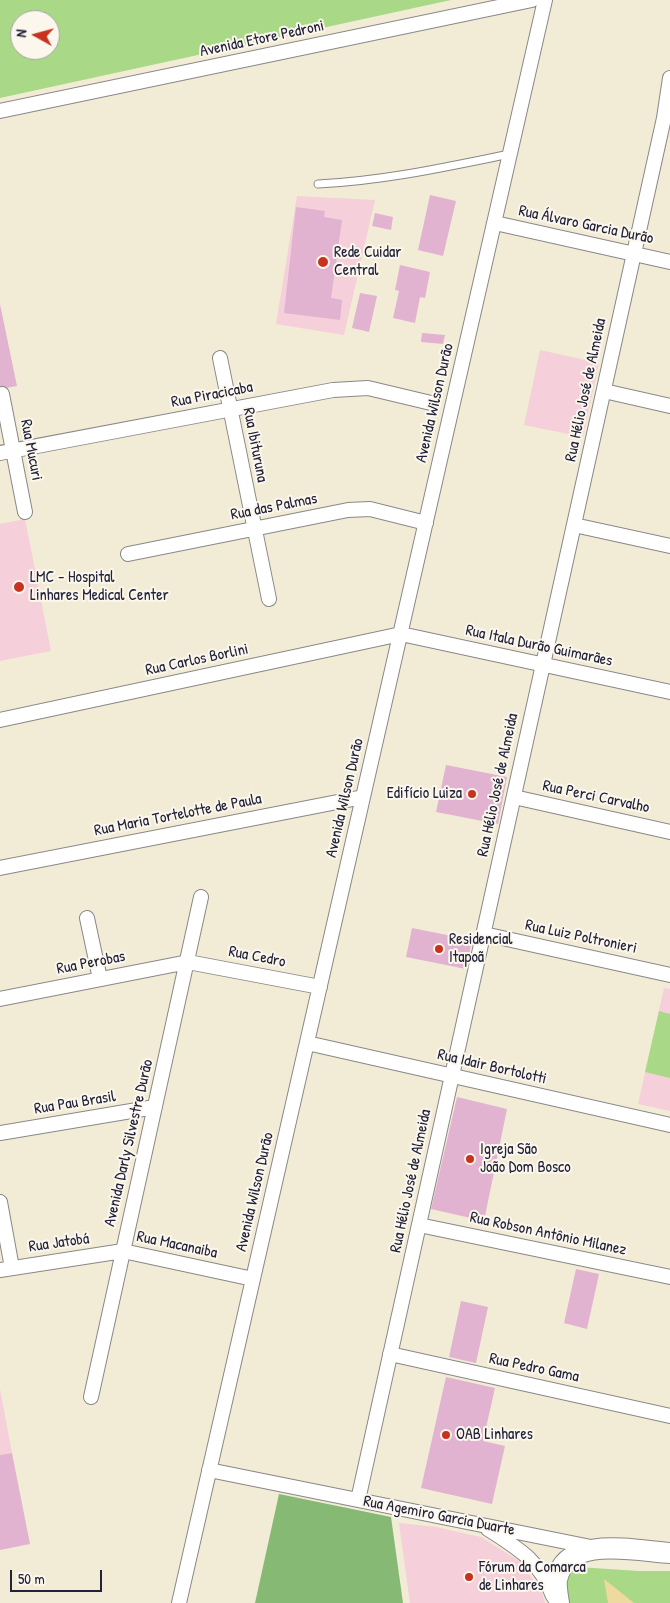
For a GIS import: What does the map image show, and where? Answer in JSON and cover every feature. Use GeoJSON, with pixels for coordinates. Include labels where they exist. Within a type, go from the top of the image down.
{"type":"FeatureCollection","features":[{"type":"Feature","properties":{"kind":"main road","name":"Rua Agemiro Garcia Duarte"},"geometry":{"type":"LineString","coordinates":[[597,1548],[670,1553]]}},
{"type":"Feature","properties":{"kind":"main road"},"geometry":{"type":"LineString","coordinates":[[557,1603],[557,1582],[563,1566],[580,1551],[597,1548]]}},
{"type":"Feature","properties":{"kind":"street","name":"Avenida Etore Pedroni"},"geometry":{"type":"LineString","coordinates":[[0,112],[532,0]]}},
{"type":"Feature","properties":{"kind":"street","name":"Avenida Wilson Durão"},"geometry":{"type":"LineString","coordinates":[[179,1603],[545,0]]}},
{"type":"Feature","properties":{"kind":"street","name":"Rua Hélio José de Almeida"},"geometry":{"type":"LineString","coordinates":[[358,1500],[634,254],[667,118],[670,78]]}},
{"type":"Feature","properties":{"kind":"street","name":"Rua Álvaro Garcia Durão"},"geometry":{"type":"LineString","coordinates":[[495,223],[670,262]]}},
{"type":"Feature","properties":{"kind":"street","name":"Rua Ibituruna"},"geometry":{"type":"LineString","coordinates":[[220,358],[270,599]]}},
{"type":"Feature","properties":{"kind":"street","name":"Rua Piracicaba"},"geometry":{"type":"LineString","coordinates":[[7,452],[333,390],[368,388],[431,402]]}},
{"type":"Feature","properties":{"kind":"street"},"geometry":{"type":"LineString","coordinates":[[604,391],[670,406]]}},
{"type":"Feature","properties":{"kind":"street","name":"Rua Mucuri"},"geometry":{"type":"LineString","coordinates":[[2,394],[7,452],[25,512]]}},
{"type":"Feature","properties":{"kind":"street","name":"Rua das Palmas"},"geometry":{"type":"LineString","coordinates":[[128,554],[348,510],[370,509],[426,523]]}},
{"type":"Feature","properties":{"kind":"street"},"geometry":{"type":"LineString","coordinates":[[574,525],[670,546]]}},
{"type":"Feature","properties":{"kind":"street","name":"Rua Itala Durão Guimarães"},"geometry":{"type":"LineString","coordinates":[[400,634],[670,692]]}},
{"type":"Feature","properties":{"kind":"street","name":"Rua Carlos Borlini"},"geometry":{"type":"LineString","coordinates":[[0,720],[400,634]]}},
{"type":"Feature","properties":{"kind":"street","name":"Rua Maria Tortelotte de Paula"},"geometry":{"type":"LineString","coordinates":[[0,868],[363,797]]}},
{"type":"Feature","properties":{"kind":"street","name":"Rua Perci Carvalho"},"geometry":{"type":"LineString","coordinates":[[514,797],[670,832]]}},
{"type":"Feature","properties":{"kind":"street","name":"Avenida Darly Silvestre Durão"},"geometry":{"type":"LineString","coordinates":[[91,1397],[201,897]]}},
{"type":"Feature","properties":{"kind":"street"},"geometry":{"type":"LineString","coordinates":[[87,918],[100,979]]}},
{"type":"Feature","properties":{"kind":"street","name":"Rua Luiz Poltronieri"},"geometry":{"type":"LineString","coordinates":[[484,934],[670,975]]}},
{"type":"Feature","properties":{"kind":"street","name":"Rua Cedro"},"geometry":{"type":"LineString","coordinates":[[188,962],[320,987]]}},
{"type":"Feature","properties":{"kind":"street","name":"Rua Perobas"},"geometry":{"type":"LineString","coordinates":[[0,999],[188,962]]}},
{"type":"Feature","properties":{"kind":"street","name":"Rua Idair Bortolotti"},"geometry":{"type":"LineString","coordinates":[[307,1043],[670,1125]]}},
{"type":"Feature","properties":{"kind":"street","name":"Rua Pau Brasil"},"geometry":{"type":"LineString","coordinates":[[0,1132],[155,1107]]}},
{"type":"Feature","properties":{"kind":"street"},"geometry":{"type":"LineString","coordinates":[[0,1202],[6,1269]]}},
{"type":"Feature","properties":{"kind":"street","name":"Rua Robson Antônio Milanez"},"geometry":{"type":"LineString","coordinates":[[419,1225],[670,1277]]}},
{"type":"Feature","properties":{"kind":"street","name":"Rua Macanaiba"},"geometry":{"type":"LineString","coordinates":[[123,1251],[253,1279]]}},
{"type":"Feature","properties":{"kind":"street","name":"Rua Jatobá"},"geometry":{"type":"LineString","coordinates":[[6,1269],[123,1251]]}},
{"type":"Feature","properties":{"kind":"street","name":"Rua Pedro Gama"},"geometry":{"type":"LineString","coordinates":[[390,1354],[670,1416]]}},
{"type":"Feature","properties":{"kind":"street","name":"Rua Agemiro Garcia Duarte"},"geometry":{"type":"LineString","coordinates":[[209,1470],[597,1548]]}},
{"type":"Feature","properties":{"kind":"street"},"geometry":{"type":"LineString","coordinates":[[482,1525],[535,1563],[546,1577],[557,1603]]}},
{"type":"Feature","properties":{"kind":"lane"},"geometry":{"type":"LineString","coordinates":[[318,184],[364,182],[396,177],[510,154]]}},
{"type":"Feature","properties":{"kind":"shaded area","name":"Rede Cuidar Central"},"geometry":{"type":"Polygon","coordinates":[[[297,196],[375,200],[344,335],[276,324],[297,196]]]}},
{"type":"Feature","properties":{"kind":"shaded area"},"geometry":{"type":"Polygon","coordinates":[[[540,350],[599,363],[583,437],[524,425],[540,350]]]}},
{"type":"Feature","properties":{"kind":"shaded area","name":"LMC - Hospital Linhares Medical Center"},"geometry":{"type":"Polygon","coordinates":[[[25,519],[51,651],[0,661],[0,524],[25,519]]]}},
{"type":"Feature","properties":{"kind":"shaded area"},"geometry":{"type":"Polygon","coordinates":[[[664,988],[670,989],[670,1111],[638,1104],[664,988]]]}},
{"type":"Feature","properties":{"kind":"shaded area"},"geometry":{"type":"Polygon","coordinates":[[[0,1389],[12,1453],[0,1455],[0,1389]]]}},
{"type":"Feature","properties":{"kind":"shaded area","name":"Fórum da Comarca de Linhares"},"geometry":{"type":"Polygon","coordinates":[[[399,1523],[436,1527],[481,1537],[521,1562],[542,1593],[545,1603],[410,1603],[399,1523]]]}},
{"type":"Feature","properties":{"kind":"green space"},"geometry":{"type":"Polygon","coordinates":[[[0,0],[451,0],[0,98],[0,0]]]}},
{"type":"Feature","properties":{"kind":"green space"},"geometry":{"type":"Polygon","coordinates":[[[659,1011],[670,1014],[670,1078],[645,1072],[659,1011]]]}},
{"type":"Feature","properties":{"kind":"green space"},"geometry":{"type":"Polygon","coordinates":[[[279,1494],[391,1517],[403,1603],[255,1603],[279,1494]]]}},
{"type":"Feature","properties":{"kind":"green space"},"geometry":{"type":"Polygon","coordinates":[[[578,1567],[670,1571],[670,1603],[568,1603],[565,1580],[569,1570],[578,1567]]]}},
{"type":"Feature","properties":{"kind":"sand"},"geometry":{"type":"Polygon","coordinates":[[[604,1579],[634,1603],[608,1603],[604,1579]]]}},
{"type":"Feature","properties":{"kind":"building"},"geometry":{"type":"Polygon","coordinates":[[[430,195],[456,201],[443,256],[418,250],[430,195]]]}},
{"type":"Feature","properties":{"kind":"building"},"geometry":{"type":"Polygon","coordinates":[[[296,207],[325,211],[324,217],[342,220],[331,298],[342,300],[340,320],[284,313],[296,207]]]}},
{"type":"Feature","properties":{"kind":"building"},"geometry":{"type":"Polygon","coordinates":[[[375,213],[393,217],[391,230],[372,226],[375,213]]]}},
{"type":"Feature","properties":{"kind":"building"},"geometry":{"type":"Polygon","coordinates":[[[400,265],[430,272],[425,298],[420,297],[415,323],[393,318],[399,291],[395,290],[400,265]]]}},
{"type":"Feature","properties":{"kind":"building"},"geometry":{"type":"Polygon","coordinates":[[[360,293],[377,296],[369,332],[352,328],[360,293]]]}},
{"type":"Feature","properties":{"kind":"building"},"geometry":{"type":"Polygon","coordinates":[[[0,304],[17,386],[0,389],[0,304]]]}},
{"type":"Feature","properties":{"kind":"building"},"geometry":{"type":"Polygon","coordinates":[[[422,333],[445,335],[443,344],[421,342],[422,333]]]}},
{"type":"Feature","properties":{"kind":"building","name":"Edifício Luiza"},"geometry":{"type":"Polygon","coordinates":[[[446,765],[507,777],[498,824],[436,812],[446,765]]]}},
{"type":"Feature","properties":{"kind":"building","name":"Residencial Itapoã"},"geometry":{"type":"Polygon","coordinates":[[[412,928],[472,940],[466,969],[406,957],[412,928]]]}},
{"type":"Feature","properties":{"kind":"building","name":"Igreja São João Dom Bosco"},"geometry":{"type":"Polygon","coordinates":[[[457,1097],[507,1109],[484,1221],[431,1209],[457,1097]]]}},
{"type":"Feature","properties":{"kind":"building"},"geometry":{"type":"Polygon","coordinates":[[[576,1269],[599,1274],[587,1329],[564,1323],[576,1269]]]}},
{"type":"Feature","properties":{"kind":"building"},"geometry":{"type":"Polygon","coordinates":[[[461,1301],[488,1307],[476,1363],[449,1357],[461,1301]]]}},
{"type":"Feature","properties":{"kind":"building"},"geometry":{"type":"Polygon","coordinates":[[[446,1377],[495,1388],[483,1441],[505,1446],[492,1504],[421,1488],[446,1377]]]}},
{"type":"Feature","properties":{"kind":"building"},"geometry":{"type":"Polygon","coordinates":[[[12,1453],[30,1544],[0,1550],[0,1455],[12,1453]]]}},
{"type":"Feature","properties":{"kind":"place","name":"Rede Cuidar Central"},"geometry":{"type":"Point","coordinates":[323,262]}},
{"type":"Feature","properties":{"kind":"place","name":"LMC - Hospital Linhares Medical Center"},"geometry":{"type":"Point","coordinates":[19,587]}},
{"type":"Feature","properties":{"kind":"place","name":"Edifício Luiza"},"geometry":{"type":"Point","coordinates":[472,794]}},
{"type":"Feature","properties":{"kind":"place","name":"Residencial Itapoã"},"geometry":{"type":"Point","coordinates":[439,949]}},
{"type":"Feature","properties":{"kind":"place","name":"Igreja São João Dom Bosco"},"geometry":{"type":"Point","coordinates":[470,1159]}},
{"type":"Feature","properties":{"kind":"place","name":"OAB Linhares"},"geometry":{"type":"Point","coordinates":[446,1435]}},
{"type":"Feature","properties":{"kind":"place","name":"Fórum da Comarca de Linhares"},"geometry":{"type":"Point","coordinates":[469,1577]}}]}
